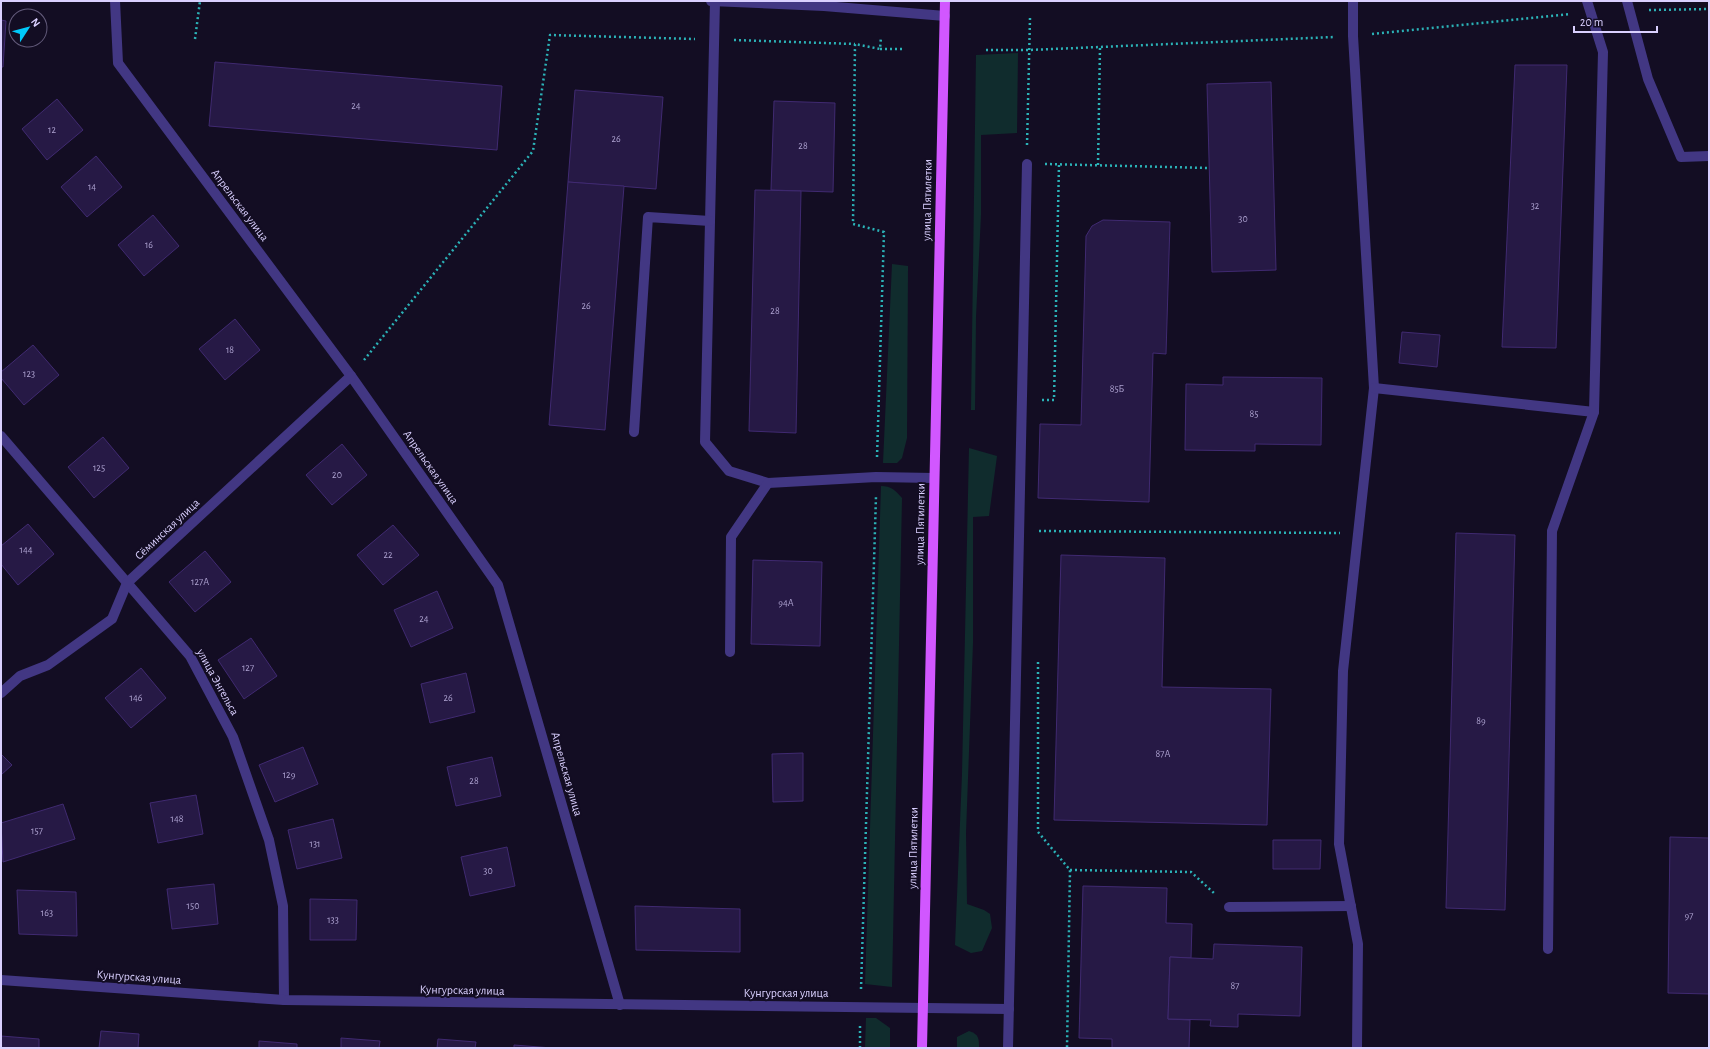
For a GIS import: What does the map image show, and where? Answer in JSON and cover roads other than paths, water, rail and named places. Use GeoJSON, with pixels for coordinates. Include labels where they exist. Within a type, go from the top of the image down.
{"type":"FeatureCollection","features":[{"type":"Feature","properties":{"kind":"main road","name":"улица Пятилетки"},"geometry":{"type":"LineString","coordinates":[[922,1048],[946,1]]}},
{"type":"Feature","properties":{"kind":"street","name":"Апрельская улица"},"geometry":{"type":"LineString","coordinates":[[115,1],[118,64],[351,376],[498,585],[620,1005]]}},
{"type":"Feature","properties":{"kind":"street"},"geometry":{"type":"LineString","coordinates":[[711,1],[824,4],[945,16]]}},
{"type":"Feature","properties":{"kind":"street"},"geometry":{"type":"LineString","coordinates":[[715,1],[705,442],[730,471],[768,482],[876,477],[934,478]]}},
{"type":"Feature","properties":{"kind":"street"},"geometry":{"type":"LineString","coordinates":[[1353,1],[1353,36],[1374,388],[1343,671],[1339,844],[1358,944],[1357,1048]]}},
{"type":"Feature","properties":{"kind":"street"},"geometry":{"type":"LineString","coordinates":[[1548,950],[1552,531],[1594,412],[1603,52],[1587,1]]}},
{"type":"Feature","properties":{"kind":"street"},"geometry":{"type":"LineString","coordinates":[[1627,1],[1648,79],[1681,157],[1709,156]]}},
{"type":"Feature","properties":{"kind":"street"},"geometry":{"type":"LineString","coordinates":[[1008,1048],[1027,164]]}},
{"type":"Feature","properties":{"kind":"street"},"geometry":{"type":"LineString","coordinates":[[634,432],[648,217],[710,221]]}},
{"type":"Feature","properties":{"kind":"street","name":"Сёминская улица"},"geometry":{"type":"LineString","coordinates":[[1,693],[20,676],[48,665],[112,619],[127,583],[351,376]]}},
{"type":"Feature","properties":{"kind":"street"},"geometry":{"type":"LineString","coordinates":[[1374,388],[1594,412]]}},
{"type":"Feature","properties":{"kind":"street","name":"улица Энгельса"},"geometry":{"type":"LineString","coordinates":[[1,436],[190,656],[233,737],[269,840],[283,906],[284,1000]]}},
{"type":"Feature","properties":{"kind":"street"},"geometry":{"type":"LineString","coordinates":[[730,652],[730,537],[768,482]]}},
{"type":"Feature","properties":{"kind":"street"},"geometry":{"type":"LineString","coordinates":[[1229,907],[1351,906]]}},
{"type":"Feature","properties":{"kind":"street","name":"Кунгурская улица"},"geometry":{"type":"LineString","coordinates":[[1,980],[284,1000],[1009,1009]]}}]}
